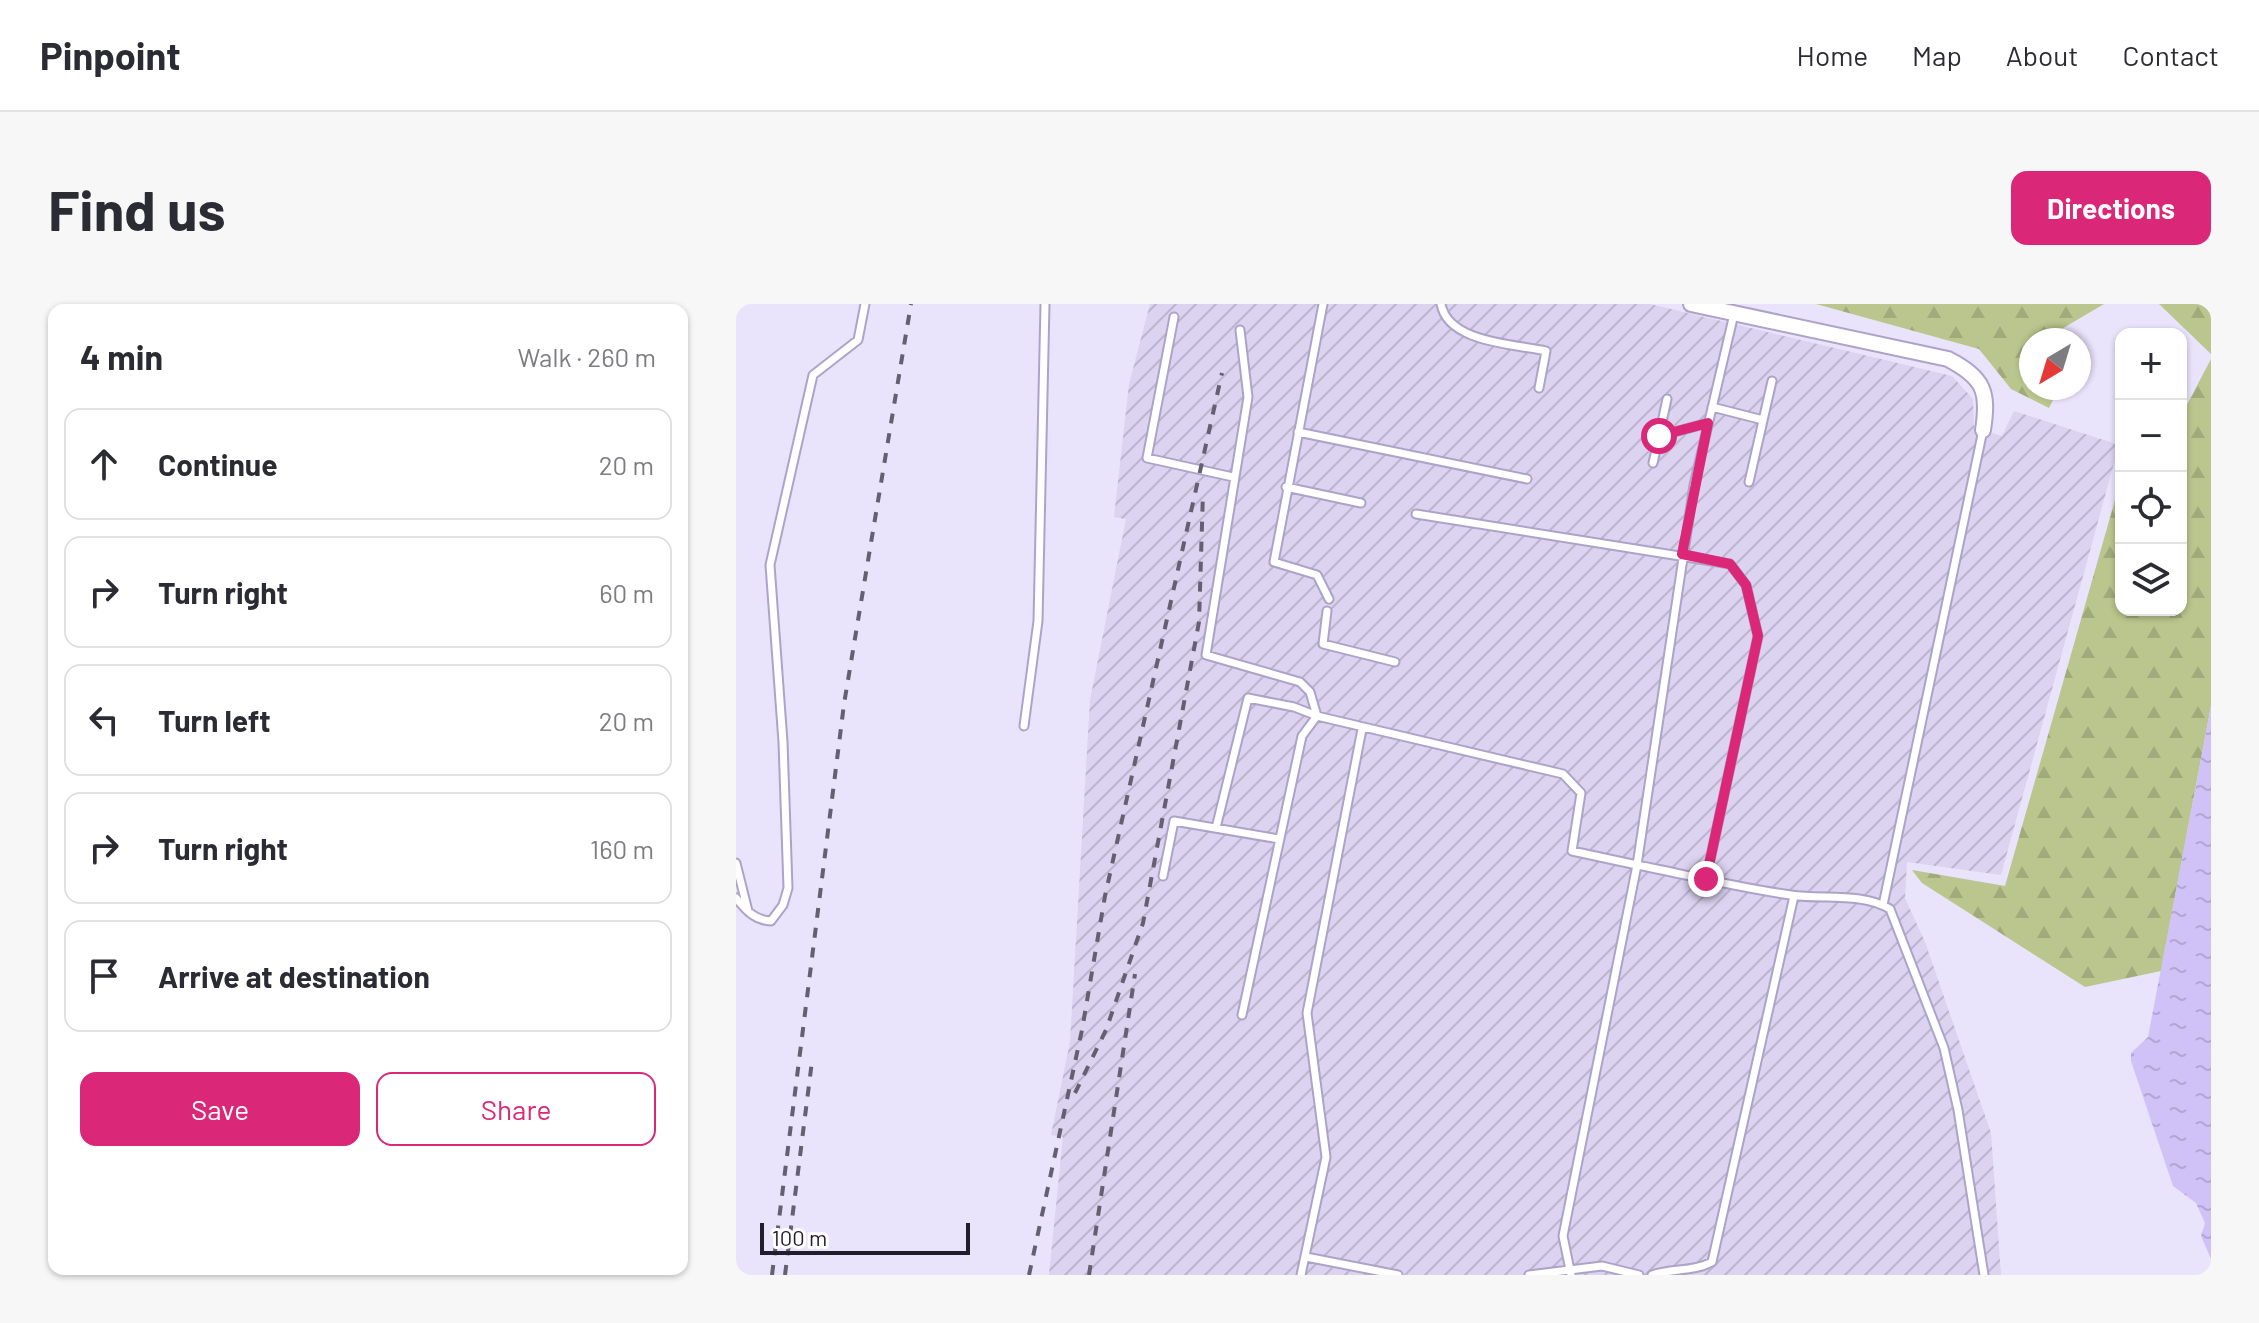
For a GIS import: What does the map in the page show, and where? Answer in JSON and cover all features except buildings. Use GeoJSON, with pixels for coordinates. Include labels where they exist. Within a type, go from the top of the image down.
{"type":"FeatureCollection","features":[{"type":"Feature","properties":{"kind":"street"},"geometry":{"type":"LineString","coordinates":[[1691,304],[1948,359],[1962,366],[1983,388],[1988,400],[1983,430]]}},
{"type":"Feature","properties":{"kind":"lane"},"geometry":{"type":"LineString","coordinates":[[736,898],[749,913],[760,920],[771,921],[783,905],[788,888],[783,742],[770,565],[813,375],[858,340],[865,304]]}},
{"type":"Feature","properties":{"kind":"lane"},"geometry":{"type":"LineString","coordinates":[[1024,726],[1038,621],[1045,304]]}},
{"type":"Feature","properties":{"kind":"lane"},"geometry":{"type":"LineString","coordinates":[[1323,304],[1274,562],[1317,575],[1329,599]]}},
{"type":"Feature","properties":{"kind":"lane"},"geometry":{"type":"LineString","coordinates":[[1441,304],[1452,325],[1469,334],[1546,351],[1539,388]]}},
{"type":"Feature","properties":{"kind":"lane"},"geometry":{"type":"LineString","coordinates":[[1570,1272],[1563,1236],[1637,865],[1682,554],[1734,314]]}},
{"type":"Feature","properties":{"kind":"lane"},"geometry":{"type":"LineString","coordinates":[[1174,317],[1147,458],[1233,477]]}},
{"type":"Feature","properties":{"kind":"lane"},"geometry":{"type":"LineString","coordinates":[[1240,330],[1248,397],[1206,655],[1300,682],[1310,692],[1317,716]]}},
{"type":"Feature","properties":{"kind":"lane"},"geometry":{"type":"LineString","coordinates":[[1749,482],[1772,381]]}},
{"type":"Feature","properties":{"kind":"lane"},"geometry":{"type":"LineString","coordinates":[[1653,463],[1667,399]]}},
{"type":"Feature","properties":{"kind":"lane"},"geometry":{"type":"LineString","coordinates":[[1712,407],[1763,420]]}},
{"type":"Feature","properties":{"kind":"lane"},"geometry":{"type":"LineString","coordinates":[[1659,436],[1708,423]]}},
{"type":"Feature","properties":{"kind":"lane"},"geometry":{"type":"LineString","coordinates":[[1883,905],[1983,430]]}},
{"type":"Feature","properties":{"kind":"lane"},"geometry":{"type":"LineString","coordinates":[[1298,432],[1527,479]]}},
{"type":"Feature","properties":{"kind":"lane"},"geometry":{"type":"LineString","coordinates":[[1286,487],[1361,503]]}},
{"type":"Feature","properties":{"kind":"lane"},"geometry":{"type":"LineString","coordinates":[[1416,514],[1730,564],[1746,585],[1758,636],[1706,879]]}},
{"type":"Feature","properties":{"kind":"lane"},"geometry":{"type":"LineString","coordinates":[[1327,611],[1323,644],[1395,662]]}},
{"type":"Feature","properties":{"kind":"lane"},"geometry":{"type":"LineString","coordinates":[[1216,828],[1248,698],[1294,707],[1362,729],[1563,774],[1581,793],[1572,851],[1794,896],[1883,905],[1894,916],[1944,1048],[1958,1110],[1984,1275]]}},
{"type":"Feature","properties":{"kind":"lane"},"geometry":{"type":"LineString","coordinates":[[1242,1015],[1302,736],[1317,716]]}},
{"type":"Feature","properties":{"kind":"lane"},"geometry":{"type":"LineString","coordinates":[[1301,1275],[1326,1157],[1307,1013],[1362,729]]}},
{"type":"Feature","properties":{"kind":"lane"},"geometry":{"type":"LineString","coordinates":[[1163,876],[1174,821],[1279,839]]}},
{"type":"Feature","properties":{"kind":"lane"},"geometry":{"type":"LineString","coordinates":[[736,863],[749,913]]}},
{"type":"Feature","properties":{"kind":"lane"},"geometry":{"type":"LineString","coordinates":[[1652,1275],[1673,1268],[1698,1269],[1712,1262],[1794,896]]}},
{"type":"Feature","properties":{"kind":"lane"},"geometry":{"type":"LineString","coordinates":[[1306,1257],[1398,1275]]}},
{"type":"Feature","properties":{"kind":"lane"},"geometry":{"type":"LineString","coordinates":[[1529,1275],[1602,1266],[1639,1275]]}},
{"type":"Feature","properties":{"kind":"shaded area"},"geometry":{"type":"Polygon","coordinates":[[[1150,304],[1650,304],[1952,376],[1973,399],[1974,427],[2002,436],[2014,411],[2115,444],[2115,460],[2001,875],[1907,862],[1905,898],[1925,942],[1991,1133],[2001,1275],[1049,1275],[1063,1137],[1051,1135],[1070,1042],[1090,700],[1126,519],[1114,517],[1129,384],[1150,304]]]}},
{"type":"Feature","properties":{"kind":"green space"},"geometry":{"type":"Polygon","coordinates":[[[1816,304],[2104,304],[2063,328],[2019,328],[2019,393],[2011,389],[1979,349],[1816,304]]]}},
{"type":"Feature","properties":{"kind":"green space"},"geometry":{"type":"Polygon","coordinates":[[[2159,304],[2211,304],[2211,354],[2187,328],[2159,304]]]}},
{"type":"Feature","properties":{"kind":"green space"},"geometry":{"type":"Polygon","coordinates":[[[2211,359],[2211,706],[2161,971],[2085,987],[1922,883],[1912,870],[2005,886],[2115,500],[2115,616],[2187,616],[2187,405],[2211,359]]]}},
{"type":"Feature","properties":{"kind":"green space"},"geometry":{"type":"Polygon","coordinates":[[[2033,400],[2053,400],[2049,408],[2033,400]]]}},
{"type":"Feature","properties":{"kind":"water"},"geometry":{"type":"Polygon","coordinates":[[[2211,706],[2211,1259],[2201,1236],[2205,1223],[2196,1203],[2173,1186],[2131,1061],[2131,1053],[2148,1037],[2211,706]]]}},
{"type":"Feature","properties":{"kind":"railway"},"geometry":{"type":"LineString","coordinates":[[772,1275],[844,704],[911,304]]}},
{"type":"Feature","properties":{"kind":"railway"},"geometry":{"type":"LineString","coordinates":[[1029,1275],[1082,1030],[1105,896],[1222,373]]}},
{"type":"Feature","properties":{"kind":"railway"},"geometry":{"type":"LineString","coordinates":[[1075,1093],[1106,1030],[1143,923],[1199,622],[1203,492]]}},
{"type":"Feature","properties":{"kind":"railway"},"geometry":{"type":"LineString","coordinates":[[1089,1275],[1135,974]]}},
{"type":"Feature","properties":{"kind":"railway"},"geometry":{"type":"LineString","coordinates":[[785,1275],[812,1061]]}},
{"type":"Feature","properties":{"kind":"route"},"geometry":{"type":"LineString","coordinates":[[1659,436],[1708,423],[1682,554],[1730,564],[1746,585],[1758,636],[1706,879]]}}]}
